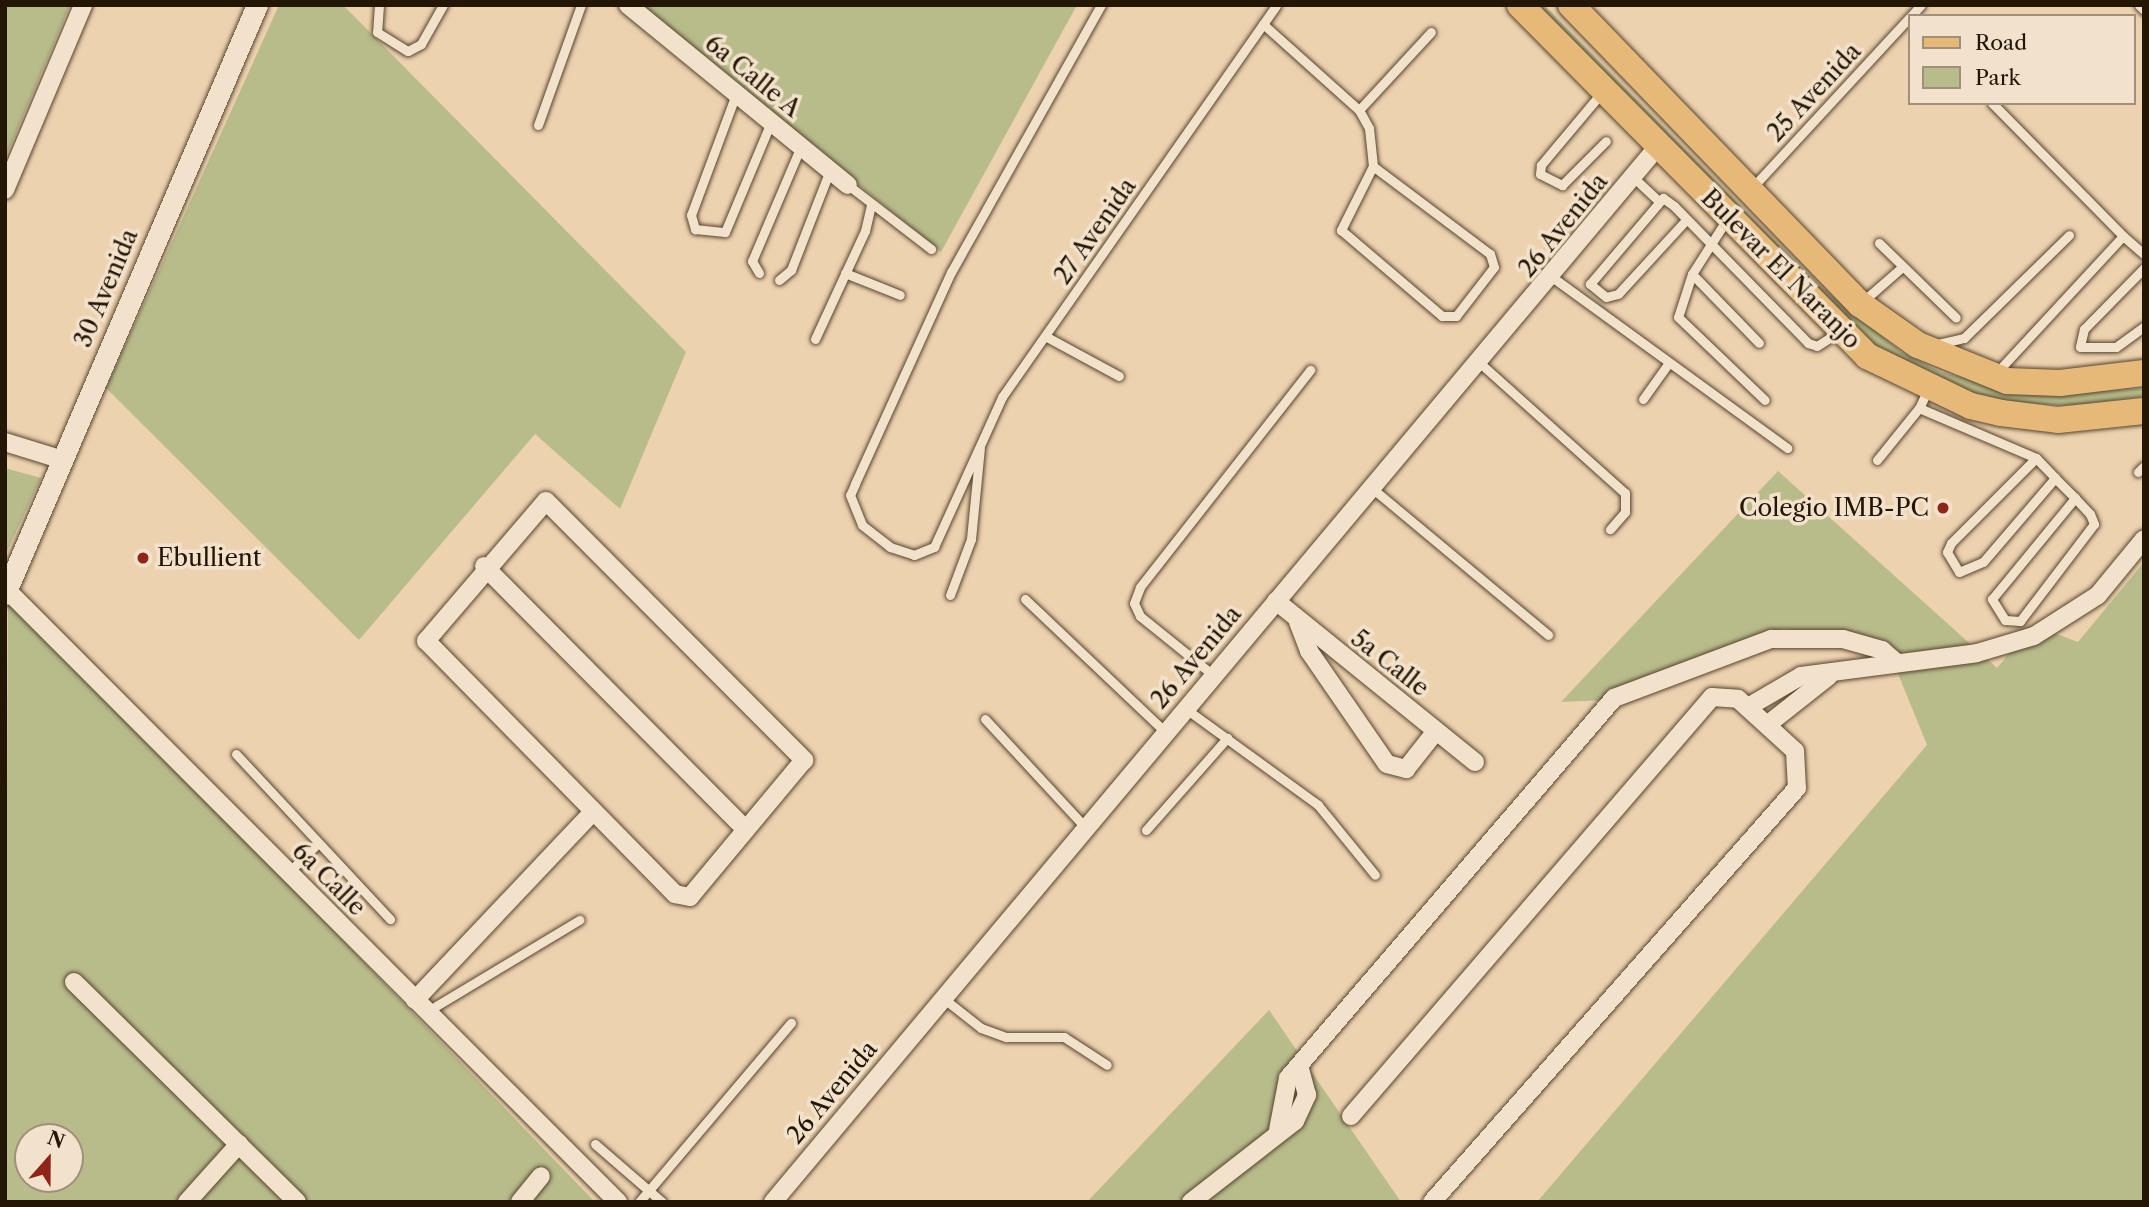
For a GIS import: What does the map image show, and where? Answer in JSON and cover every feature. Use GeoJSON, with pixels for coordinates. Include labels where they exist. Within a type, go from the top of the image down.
{"type":"FeatureCollection","features":[{"type":"Feature","properties":{"kind":"main road","name":"Bulevar El Naranjo"},"geometry":{"type":"LineString","coordinates":[[1520,5],[1840,331],[1867,356],[1924,398],[2030,418],[2144,411]]}},
{"type":"Feature","properties":{"kind":"main road","name":"Bulevar El Naranjo"},"geometry":{"type":"LineString","coordinates":[[1571,5],[1747,193],[1860,304],[1919,345],[1993,377],[2060,383],[2144,373]]}},
{"type":"Feature","properties":{"kind":"street"},"geometry":{"type":"LineString","coordinates":[[7,179],[83,5]]}},
{"type":"Feature","properties":{"kind":"street","name":"30 Avenida"},"geometry":{"type":"LineString","coordinates":[[6,592],[60,458],[257,5]]}},
{"type":"Feature","properties":{"kind":"street","name":"6a Calle A"},"geometry":{"type":"LineString","coordinates":[[628,5],[848,185]]}},
{"type":"Feature","properties":{"kind":"street","name":"26 Avenida"},"geometry":{"type":"LineString","coordinates":[[773,1202],[1185,708],[1481,364],[1659,145]]}},
{"type":"Feature","properties":{"kind":"street"},"geometry":{"type":"LineString","coordinates":[[5,442],[60,458]]}},
{"type":"Feature","properties":{"kind":"street"},"geometry":{"type":"LineString","coordinates":[[537,504],[555,505],[790,742],[804,760],[802,766],[682,898],[593,812],[426,641],[484,566],[537,504]]}},
{"type":"Feature","properties":{"kind":"street"},"geometry":{"type":"LineString","coordinates":[[1748,708],[1801,676],[1829,676],[1995,649],[2052,627],[2110,584],[2144,538]]}},
{"type":"Feature","properties":{"kind":"street"},"geometry":{"type":"LineString","coordinates":[[484,566],[745,830]]}},
{"type":"Feature","properties":{"kind":"street","name":"6a Calle"},"geometry":{"type":"LineString","coordinates":[[6,592],[618,1202]]}},
{"type":"Feature","properties":{"kind":"street","name":"5a Calle"},"geometry":{"type":"LineString","coordinates":[[1276,601],[1298,622],[1475,762]]}},
{"type":"Feature","properties":{"kind":"street"},"geometry":{"type":"LineString","coordinates":[[1298,622],[1309,651],[1387,764],[1406,769],[1436,731]]}},
{"type":"Feature","properties":{"kind":"street"},"geometry":{"type":"LineString","coordinates":[[1278,1130],[1281,1094],[1299,1066],[1614,698],[1771,639],[1843,639],[1882,650],[1897,663]]}},
{"type":"Feature","properties":{"kind":"street"},"geometry":{"type":"LineString","coordinates":[[1767,725],[1829,676]]}},
{"type":"Feature","properties":{"kind":"street"},"geometry":{"type":"LineString","coordinates":[[1351,1116],[1712,697],[1726,695],[1748,708],[1795,751],[1797,788],[1432,1202]]}},
{"type":"Feature","properties":{"kind":"street"},"geometry":{"type":"LineString","coordinates":[[421,1006],[593,812]]}},
{"type":"Feature","properties":{"kind":"street"},"geometry":{"type":"LineString","coordinates":[[74,982],[297,1202]]}},
{"type":"Feature","properties":{"kind":"street"},"geometry":{"type":"LineString","coordinates":[[1191,1202],[1303,1110],[1307,1095],[1299,1066]]}},
{"type":"Feature","properties":{"kind":"street"},"geometry":{"type":"LineString","coordinates":[[187,1202],[239,1144]]}},
{"type":"Feature","properties":{"kind":"street"},"geometry":{"type":"LineString","coordinates":[[520,1202],[541,1177]]}},
{"type":"Feature","properties":{"kind":"lane"},"geometry":{"type":"LineString","coordinates":[[379,5],[377,33],[408,51],[421,44],[443,5]]}},
{"type":"Feature","properties":{"kind":"lane"},"geometry":{"type":"LineString","coordinates":[[538,125],[581,5]]}},
{"type":"Feature","properties":{"kind":"lane","name":"27 Avenida"},"geometry":{"type":"LineString","coordinates":[[1101,5],[951,272],[850,495],[862,525],[890,547],[914,555],[934,547],[1002,397],[1276,5]]}},
{"type":"Feature","properties":{"kind":"lane"},"geometry":{"type":"LineString","coordinates":[[2139,5],[2144,10]]}},
{"type":"Feature","properties":{"kind":"lane","name":"25 Avenida"},"geometry":{"type":"LineString","coordinates":[[1747,193],[1908,20]]}},
{"type":"Feature","properties":{"kind":"lane"},"geometry":{"type":"LineString","coordinates":[[1263,24],[1359,110],[1375,148],[1373,166],[1341,230],[1442,316],[1457,316],[1494,267],[1490,254],[1373,166]]}},
{"type":"Feature","properties":{"kind":"lane"},"geometry":{"type":"LineString","coordinates":[[1359,110],[1431,32]]}},
{"type":"Feature","properties":{"kind":"lane"},"geometry":{"type":"LineString","coordinates":[[1604,90],[1541,165],[1540,174],[1562,185],[1606,141]]}},
{"type":"Feature","properties":{"kind":"lane"},"geometry":{"type":"LineString","coordinates":[[737,94],[691,215],[695,229],[725,232],[771,122]]}},
{"type":"Feature","properties":{"kind":"lane"},"geometry":{"type":"LineString","coordinates":[[1995,105],[2123,236],[2144,254]]}},
{"type":"Feature","properties":{"kind":"lane"},"geometry":{"type":"LineString","coordinates":[[759,273],[752,261],[801,146]]}},
{"type":"Feature","properties":{"kind":"lane"},"geometry":{"type":"LineString","coordinates":[[779,280],[791,270],[830,170]]}},
{"type":"Feature","properties":{"kind":"lane"},"geometry":{"type":"LineString","coordinates":[[1633,177],[1658,200],[1669,201],[1710,246],[1808,343],[1817,346],[1840,331]]}},
{"type":"Feature","properties":{"kind":"lane"},"geometry":{"type":"LineString","coordinates":[[848,185],[931,249]]}},
{"type":"Feature","properties":{"kind":"lane"},"geometry":{"type":"LineString","coordinates":[[1658,200],[1590,278],[1606,297],[1618,295],[1686,220]]}},
{"type":"Feature","properties":{"kind":"lane"},"geometry":{"type":"LineString","coordinates":[[814,338],[845,273],[871,204]]}},
{"type":"Feature","properties":{"kind":"lane"},"geometry":{"type":"LineString","coordinates":[[1728,217],[1692,274],[1678,317],[1765,400]]}},
{"type":"Feature","properties":{"kind":"lane"},"geometry":{"type":"LineString","coordinates":[[1919,345],[1964,338],[2069,235]]}},
{"type":"Feature","properties":{"kind":"lane"},"geometry":{"type":"LineString","coordinates":[[1993,377],[2123,236]]}},
{"type":"Feature","properties":{"kind":"lane"},"geometry":{"type":"LineString","coordinates":[[1879,243],[1901,268],[1956,318]]}},
{"type":"Feature","properties":{"kind":"lane"},"geometry":{"type":"LineString","coordinates":[[1860,304],[1901,268]]}},
{"type":"Feature","properties":{"kind":"lane"},"geometry":{"type":"LineString","coordinates":[[2144,268],[2084,329],[2080,347],[2116,347],[2144,327]]}},
{"type":"Feature","properties":{"kind":"lane"},"geometry":{"type":"LineString","coordinates":[[845,273],[900,295]]}},
{"type":"Feature","properties":{"kind":"lane"},"geometry":{"type":"LineString","coordinates":[[1692,274],[1759,343]]}},
{"type":"Feature","properties":{"kind":"lane"},"geometry":{"type":"LineString","coordinates":[[1552,277],[1787,449]]}},
{"type":"Feature","properties":{"kind":"lane"},"geometry":{"type":"LineString","coordinates":[[1045,337],[1119,376]]}},
{"type":"Feature","properties":{"kind":"lane"},"geometry":{"type":"LineString","coordinates":[[1481,364],[1625,493],[1625,512],[1610,529]]}},
{"type":"Feature","properties":{"kind":"lane"},"geometry":{"type":"LineString","coordinates":[[1643,399],[1668,364]]}},
{"type":"Feature","properties":{"kind":"lane"},"geometry":{"type":"LineString","coordinates":[[1213,675],[1140,616],[1134,603],[1140,587],[1310,370]]}},
{"type":"Feature","properties":{"kind":"lane"},"geometry":{"type":"LineString","coordinates":[[1877,460],[1924,398],[2036,458],[2075,498],[2090,514],[2090,536],[2020,621],[2005,620],[1994,611],[1992,599],[2075,498]]}},
{"type":"Feature","properties":{"kind":"lane"},"geometry":{"type":"LineString","coordinates":[[950,596],[971,539],[980,446]]}},
{"type":"Feature","properties":{"kind":"lane"},"geometry":{"type":"LineString","coordinates":[[2036,458],[1951,543],[1947,552],[1959,572],[1983,562],[2055,478]]}},
{"type":"Feature","properties":{"kind":"lane"},"geometry":{"type":"LineString","coordinates":[[1373,489],[1548,635]]}},
{"type":"Feature","properties":{"kind":"lane"},"geometry":{"type":"LineString","coordinates":[[1025,599],[1165,732]]}},
{"type":"Feature","properties":{"kind":"lane"},"geometry":{"type":"LineString","coordinates":[[1185,708],[1318,805],[1375,875]]}},
{"type":"Feature","properties":{"kind":"lane"},"geometry":{"type":"LineString","coordinates":[[985,719],[1085,827]]}},
{"type":"Feature","properties":{"kind":"lane"},"geometry":{"type":"LineString","coordinates":[[1146,830],[1227,738]]}},
{"type":"Feature","properties":{"kind":"lane"},"geometry":{"type":"LineString","coordinates":[[236,754],[390,919]]}},
{"type":"Feature","properties":{"kind":"lane"},"geometry":{"type":"LineString","coordinates":[[288,873],[318,843]]}},
{"type":"Feature","properties":{"kind":"lane"},"geometry":{"type":"LineString","coordinates":[[421,1006],[579,920]]}},
{"type":"Feature","properties":{"kind":"lane"},"geometry":{"type":"LineString","coordinates":[[943,998],[981,1028],[1006,1037],[1064,1037],[1107,1065]]}},
{"type":"Feature","properties":{"kind":"lane"},"geometry":{"type":"LineString","coordinates":[[639,1202],[791,1023]]}},
{"type":"Feature","properties":{"kind":"lane"},"geometry":{"type":"LineString","coordinates":[[595,1144],[662,1202]]}},
{"type":"Feature","properties":{"kind":"green space"},"geometry":{"type":"Polygon","coordinates":[[[5,5],[70,5],[5,159],[5,5]]]}},
{"type":"Feature","properties":{"kind":"green space"},"geometry":{"type":"Polygon","coordinates":[[[279,5],[343,5],[686,352],[620,509],[535,434],[359,640],[106,388],[279,5]]]}},
{"type":"Feature","properties":{"kind":"green space"},"geometry":{"type":"Polygon","coordinates":[[[638,5],[1077,5],[941,252],[638,5]]]}},
{"type":"Feature","properties":{"kind":"green space"},"geometry":{"type":"Polygon","coordinates":[[[1534,5],[1544,5],[1815,282],[1900,351],[1941,372],[1997,387],[2047,395],[2144,388],[2144,396],[2078,406],[2020,403],[1962,391],[1877,349],[1534,5]]]}},
{"type":"Feature","properties":{"kind":"green space"},"geometry":{"type":"Polygon","coordinates":[[[5,468],[41,478],[5,556],[5,468]]]}},
{"type":"Feature","properties":{"kind":"green space"},"geometry":{"type":"Polygon","coordinates":[[[1778,471],[1997,668],[2033,625],[2078,642],[2144,562],[2144,1202],[1537,1202],[1927,745],[1888,649],[1784,628],[1608,700],[1561,702],[1778,471]]]}},
{"type":"Feature","properties":{"kind":"green space"},"geometry":{"type":"Polygon","coordinates":[[[8,593],[595,1202],[5,1202],[8,593]]]}},
{"type":"Feature","properties":{"kind":"green space"},"geometry":{"type":"Polygon","coordinates":[[[1269,1010],[1401,1202],[1087,1202],[1269,1010]]]}},
{"type":"Feature","properties":{"kind":"place","name":"Colegio IMB-PC"},"geometry":{"type":"Point","coordinates":[1943,508]}},
{"type":"Feature","properties":{"kind":"place","name":"Ebullient"},"geometry":{"type":"Point","coordinates":[143,558]}}]}
